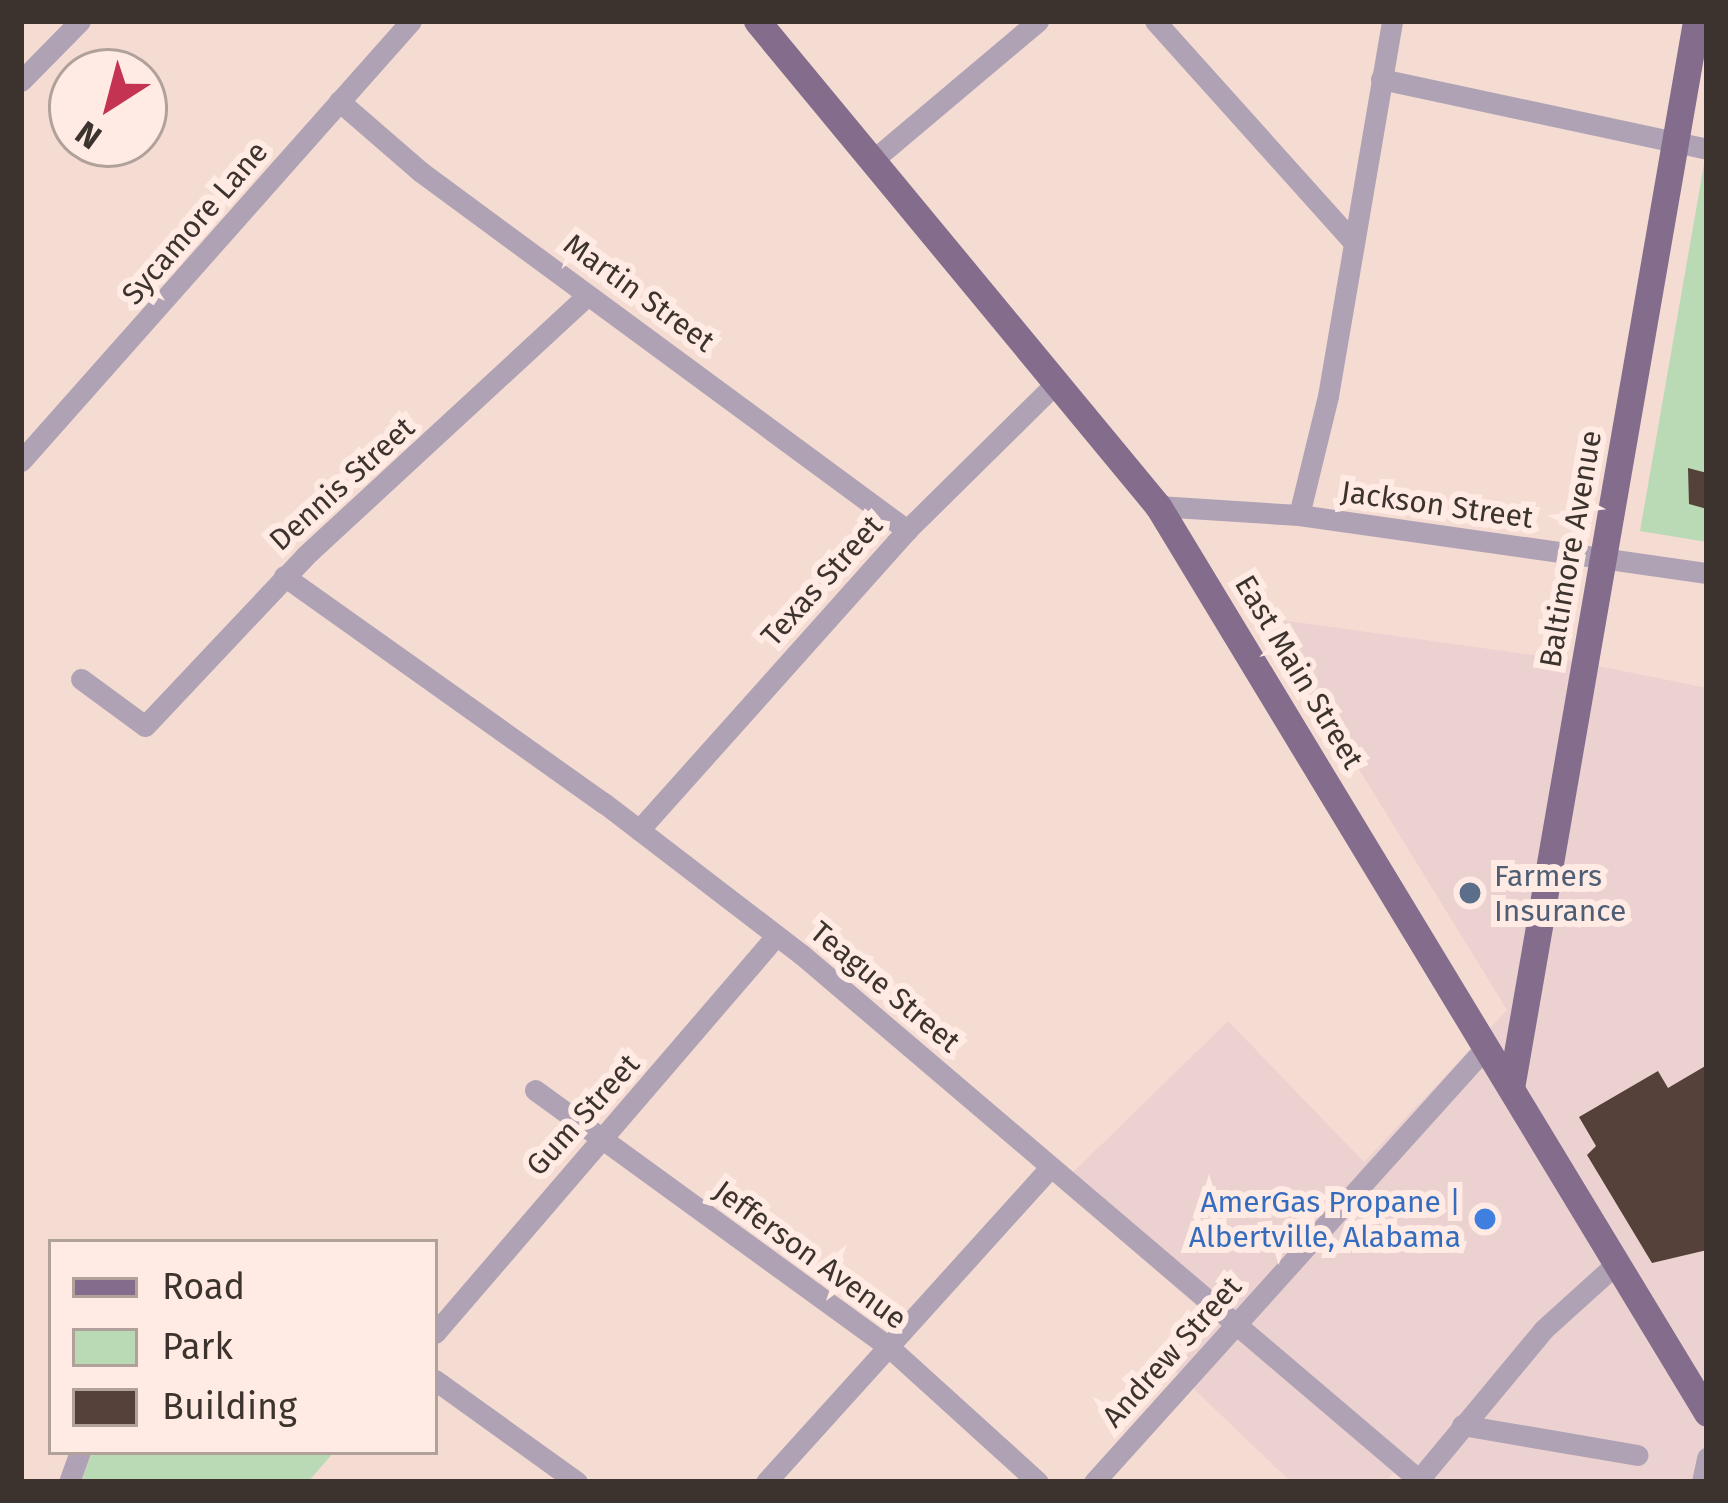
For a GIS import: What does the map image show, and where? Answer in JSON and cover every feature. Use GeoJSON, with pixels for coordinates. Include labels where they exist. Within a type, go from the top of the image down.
{"type":"FeatureCollection","features":[{"type":"Feature","properties":{"kind":"main road","name":"East Main Street"},"geometry":{"type":"LineString","coordinates":[[757,21],[1158,506],[1707,1413]]}},
{"type":"Feature","properties":{"kind":"main road","name":"Baltimore Avenue"},"geometry":{"type":"LineString","coordinates":[[1511,1088],[1696,21]]}},
{"type":"Feature","properties":{"kind":"street"},"geometry":{"type":"LineString","coordinates":[[21,81],[80,21]]}},
{"type":"Feature","properties":{"kind":"street","name":"Sycamore Lane"},"geometry":{"type":"LineString","coordinates":[[21,460],[411,21]]}},
{"type":"Feature","properties":{"kind":"street"},"geometry":{"type":"LineString","coordinates":[[873,160],[1038,21]]}},
{"type":"Feature","properties":{"kind":"street"},"geometry":{"type":"LineString","coordinates":[[1156,21],[1354,243]]}},
{"type":"Feature","properties":{"kind":"street"},"geometry":{"type":"LineString","coordinates":[[1299,515],[1354,243],[1392,21]]}},
{"type":"Feature","properties":{"kind":"street"},"geometry":{"type":"LineString","coordinates":[[1381,80],[1707,148]]}},
{"type":"Feature","properties":{"kind":"street","name":"Martin Street"},"geometry":{"type":"LineString","coordinates":[[339,101],[587,296],[908,530]]}},
{"type":"Feature","properties":{"kind":"street","name":"Dennis Street"},"geometry":{"type":"LineString","coordinates":[[82,679],[145,725],[284,576],[587,296]]}},
{"type":"Feature","properties":{"kind":"street","name":"Texas Street"},"geometry":{"type":"LineString","coordinates":[[639,830],[908,530],[1058,381]]}},
{"type":"Feature","properties":{"kind":"street","name":"Jackson Street"},"geometry":{"type":"LineString","coordinates":[[1158,506],[1299,515],[1707,573]]}},
{"type":"Feature","properties":{"kind":"street","name":"Teague Street"},"geometry":{"type":"LineString","coordinates":[[284,576],[639,830],[776,936],[1418,1481]]}},
{"type":"Feature","properties":{"kind":"street","name":"Gum Street"},"geometry":{"type":"LineString","coordinates":[[438,1330],[776,936]]}},
{"type":"Feature","properties":{"kind":"street","name":"Andrew Street"},"geometry":{"type":"LineString","coordinates":[[1094,1482],[1486,1047]]}},
{"type":"Feature","properties":{"kind":"street","name":"Jefferson Avenue"},"geometry":{"type":"LineString","coordinates":[[535,1090],[889,1347],[1038,1482]]}},
{"type":"Feature","properties":{"kind":"street"},"geometry":{"type":"LineString","coordinates":[[766,1482],[1050,1168]]}},
{"type":"Feature","properties":{"kind":"street"},"geometry":{"type":"LineString","coordinates":[[1418,1481],[1544,1329],[1616,1264]]}},
{"type":"Feature","properties":{"kind":"street"},"geometry":{"type":"LineString","coordinates":[[438,1382],[577,1482]]}},
{"type":"Feature","properties":{"kind":"street"},"geometry":{"type":"LineString","coordinates":[[1462,1425],[1637,1455]]}},
{"type":"Feature","properties":{"kind":"street"},"geometry":{"type":"LineString","coordinates":[[1702,1482],[1707,1458]]}},
{"type":"Feature","properties":{"kind":"shaded area"},"geometry":{"type":"Polygon","coordinates":[[[1266,618],[1563,659],[1707,688],[1707,1482],[1410,1482],[1393,1473],[1386,1482],[1291,1482],[1174,1370],[1215,1322],[1059,1186],[1228,1021],[1364,1162],[1507,1010],[1266,618]]]}},
{"type":"Feature","properties":{"kind":"green space"},"geometry":{"type":"Polygon","coordinates":[[[1707,165],[1707,542],[1640,531],[1707,165]]]}},
{"type":"Feature","properties":{"kind":"green space"},"geometry":{"type":"Polygon","coordinates":[[[91,1455],[331,1455],[308,1482],[81,1482],[91,1455]]]}},
{"type":"Feature","properties":{"kind":"building"},"geometry":{"type":"Polygon","coordinates":[[[1688,468],[1707,473],[1707,509],[1689,504],[1688,468]]]}},
{"type":"Feature","properties":{"kind":"building"},"geometry":{"type":"Polygon","coordinates":[[[1707,1065],[1707,1250],[1652,1263],[1587,1155],[1596,1146],[1579,1117],[1658,1071],[1668,1088],[1707,1065]]]}},
{"type":"Feature","properties":{"kind":"place","name":"Farmers Insurance"},"geometry":{"type":"Point","coordinates":[1470,893]}},
{"type":"Feature","properties":{"kind":"place","name":"AmerGas Propane | Albertville, Alabama"},"geometry":{"type":"Point","coordinates":[1485,1219]}}]}
